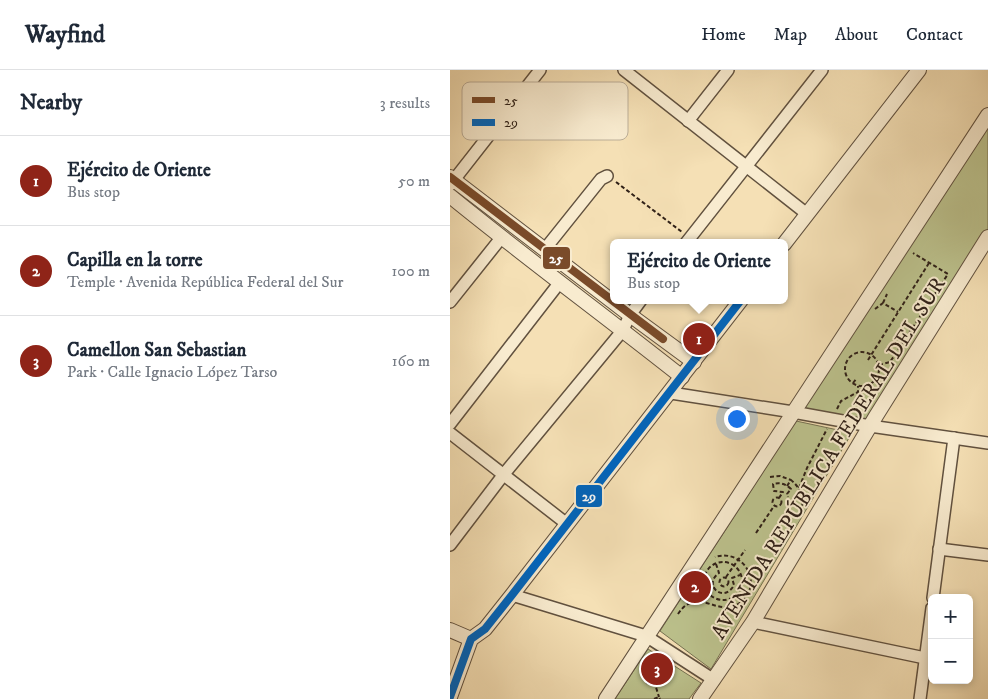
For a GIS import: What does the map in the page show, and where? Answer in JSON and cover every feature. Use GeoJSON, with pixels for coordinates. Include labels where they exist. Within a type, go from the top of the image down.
{"type":"FeatureCollection","features":[{"type":"Feature","properties":{"kind":"street"},"geometry":{"type":"LineString","coordinates":[[530,82],[540,70]]}},
{"type":"Feature","properties":{"kind":"street"},"geometry":{"type":"LineString","coordinates":[[688,121],[728,70]]}},
{"type":"Feature","properties":{"kind":"street"},"geometry":{"type":"LineString","coordinates":[[689,239],[822,70]]}},
{"type":"Feature","properties":{"kind":"street"},"geometry":{"type":"LineString","coordinates":[[788,239],[920,70]]}},
{"type":"Feature","properties":{"kind":"street"},"geometry":{"type":"LineString","coordinates":[[629,71],[688,121],[807,214]]}},
{"type":"Feature","properties":{"kind":"street"},"geometry":{"type":"LineString","coordinates":[[606,699],[988,115]]}},
{"type":"Feature","properties":{"kind":"street"},"geometry":{"type":"LineString","coordinates":[[483,140],[451,180],[610,299]]}},
{"type":"Feature","properties":{"kind":"street"},"geometry":{"type":"LineString","coordinates":[[545,249],[601,179],[607,176]]}},
{"type":"Feature","properties":{"kind":"street"},"geometry":{"type":"LineString","coordinates":[[450,196],[501,238],[682,377]]}},
{"type":"Feature","properties":{"kind":"street","name":"AVENIDA REPÚBLICA FEDERAL DEL SUR"},"geometry":{"type":"LineString","coordinates":[[700,699],[753,622],[870,426],[988,237]]}},
{"type":"Feature","properties":{"kind":"street"},"geometry":{"type":"LineString","coordinates":[[450,302],[501,238]]}},
{"type":"Feature","properties":{"kind":"street"},"geometry":{"type":"LineString","coordinates":[[450,424],[560,282]]}},
{"type":"Feature","properties":{"kind":"street"},"geometry":{"type":"LineString","coordinates":[[616,304],[694,362]]}},
{"type":"Feature","properties":{"kind":"street"},"geometry":{"type":"LineString","coordinates":[[450,545],[504,474],[623,330],[638,304]]}},
{"type":"Feature","properties":{"kind":"street"},"geometry":{"type":"LineString","coordinates":[[450,698],[471,639],[485,629],[671,393],[738,304]]}},
{"type":"Feature","properties":{"kind":"street"},"geometry":{"type":"LineString","coordinates":[[671,393],[870,426],[988,443]]}},
{"type":"Feature","properties":{"kind":"street"},"geometry":{"type":"LineString","coordinates":[[450,433],[567,524]]}},
{"type":"Feature","properties":{"kind":"street"},"geometry":{"type":"LineString","coordinates":[[933,594],[954,438]]}},
{"type":"Feature","properties":{"kind":"street"},"geometry":{"type":"LineString","coordinates":[[939,549],[988,555]]}},
{"type":"Feature","properties":{"kind":"street"},"geometry":{"type":"LineString","coordinates":[[512,595],[646,636],[714,680]]}},
{"type":"Feature","properties":{"kind":"street"},"geometry":{"type":"LineString","coordinates":[[753,622],[925,658]]}},
{"type":"Feature","properties":{"kind":"street"},"geometry":{"type":"LineString","coordinates":[[450,630],[471,639]]}},
{"type":"Feature","properties":{"kind":"street"},"geometry":{"type":"LineString","coordinates":[[920,699],[928,637]]}},
{"type":"Feature","properties":{"kind":"path"},"geometry":{"type":"LineString","coordinates":[[607,176],[687,239]]}},
{"type":"Feature","properties":{"kind":"path"},"geometry":{"type":"LineString","coordinates":[[868,360],[929,263],[948,274],[890,362],[879,365]]}},
{"type":"Feature","properties":{"kind":"path"},"geometry":{"type":"LineString","coordinates":[[863,306],[874,310],[878,309],[883,303],[898,312]]}},
{"type":"Feature","properties":{"kind":"path"},"geometry":{"type":"LineString","coordinates":[[858,352],[871,354],[879,365],[878,373],[874,380],[866,385],[853,383],[846,373],[846,364],[849,358],[858,352]]}},
{"type":"Feature","properties":{"kind":"path"},"geometry":{"type":"LineString","coordinates":[[853,383],[857,378]]}},
{"type":"Feature","properties":{"kind":"path"},"geometry":{"type":"LineString","coordinates":[[836,411],[840,401],[858,392],[858,385]]}},
{"type":"Feature","properties":{"kind":"path"},"geometry":{"type":"LineString","coordinates":[[799,488],[806,468],[828,428]]}},
{"type":"Feature","properties":{"kind":"path"},"geometry":{"type":"LineString","coordinates":[[770,477],[780,476],[791,480],[799,488],[803,504],[801,516]]}},
{"type":"Feature","properties":{"kind":"path"},"geometry":{"type":"LineString","coordinates":[[787,486],[791,480]]}},
{"type":"Feature","properties":{"kind":"path"},"geometry":{"type":"LineString","coordinates":[[779,483],[791,489],[787,496],[783,492],[774,491],[773,484],[779,483]]}},
{"type":"Feature","properties":{"kind":"path"},"geometry":{"type":"LineString","coordinates":[[756,533],[774,506],[780,505],[781,501],[779,498],[783,492]]}},
{"type":"Feature","properties":{"kind":"path"},"geometry":{"type":"LineString","coordinates":[[774,506],[772,499],[779,498]]}},
{"type":"Feature","properties":{"kind":"path"},"geometry":{"type":"LineString","coordinates":[[718,592],[721,586],[719,584],[720,579],[726,577],[745,550]]}},
{"type":"Feature","properties":{"kind":"path"},"geometry":{"type":"LineString","coordinates":[[698,580],[700,593],[706,601],[721,608],[740,602],[747,595],[750,577],[747,569],[739,560],[726,555],[712,558]]}},
{"type":"Feature","properties":{"kind":"path"},"geometry":{"type":"LineString","coordinates":[[727,563],[734,566],[741,574],[742,584],[736,595],[726,600],[714,597],[706,588],[707,572],[716,564],[727,563]]}},
{"type":"Feature","properties":{"kind":"path"},"geometry":{"type":"LineString","coordinates":[[716,564],[719,573],[714,578],[712,584],[718,592],[724,593],[730,590],[734,585],[732,578],[741,574]]}},
{"type":"Feature","properties":{"kind":"path"},"geometry":{"type":"LineString","coordinates":[[721,586],[728,584],[726,577]]}},
{"type":"Feature","properties":{"kind":"path"},"geometry":{"type":"LineString","coordinates":[[730,590],[736,595]]}},
{"type":"Feature","properties":{"kind":"path"},"geometry":{"type":"LineString","coordinates":[[724,593],[726,600]]}},
{"type":"Feature","properties":{"kind":"path"},"geometry":{"type":"LineString","coordinates":[[710,604],[714,597]]}},
{"type":"Feature","properties":{"kind":"path"},"geometry":{"type":"LineString","coordinates":[[677,615],[684,605],[706,601]]}},
{"type":"Feature","properties":{"kind":"path"},"geometry":{"type":"LineString","coordinates":[[654,699],[660,698],[655,684],[656,655]]}},
{"type":"Feature","properties":{"kind":"path"},"geometry":{"type":"LineString","coordinates":[[655,684],[660,679]]}},
{"type":"Feature","properties":{"kind":"path"},"geometry":{"type":"LineString","coordinates":[[646,683],[655,684]]}},
{"type":"Feature","properties":{"kind":"green space"},"geometry":{"type":"Polygon","coordinates":[[[988,125],[988,231],[864,422],[803,409],[988,125]]]}},
{"type":"Feature","properties":{"kind":"green space"},"geometry":{"type":"Polygon","coordinates":[[[796,421],[852,433],[711,669],[660,631],[796,421]]]}},
{"type":"Feature","properties":{"kind":"green space"},"geometry":{"type":"Polygon","coordinates":[[[648,649],[701,683],[689,699],[615,699],[648,649]]]}},
{"type":"Feature","properties":{"kind":"transit line","name":"25"},"geometry":{"type":"LineString","coordinates":[[450,177],[610,299]]}},
{"type":"Feature","properties":{"kind":"transit line","name":"25"},"geometry":{"type":"LineString","coordinates":[[617,304],[663,339]]}},
{"type":"Feature","properties":{"kind":"transit line","name":"29"},"geometry":{"type":"LineString","coordinates":[[450,697],[471,639],[485,629],[738,304]]}},
{"type":"Feature","properties":{"kind":"place","name":"Ejército de Oriente"},"geometry":{"type":"Point","coordinates":[699,339]}},
{"type":"Feature","properties":{"kind":"place","name":"Capilla en la torre"},"geometry":{"type":"Point","coordinates":[695,587]}},
{"type":"Feature","properties":{"kind":"place","name":"Camellon San Sebastian"},"geometry":{"type":"Point","coordinates":[657,669]}}]}
